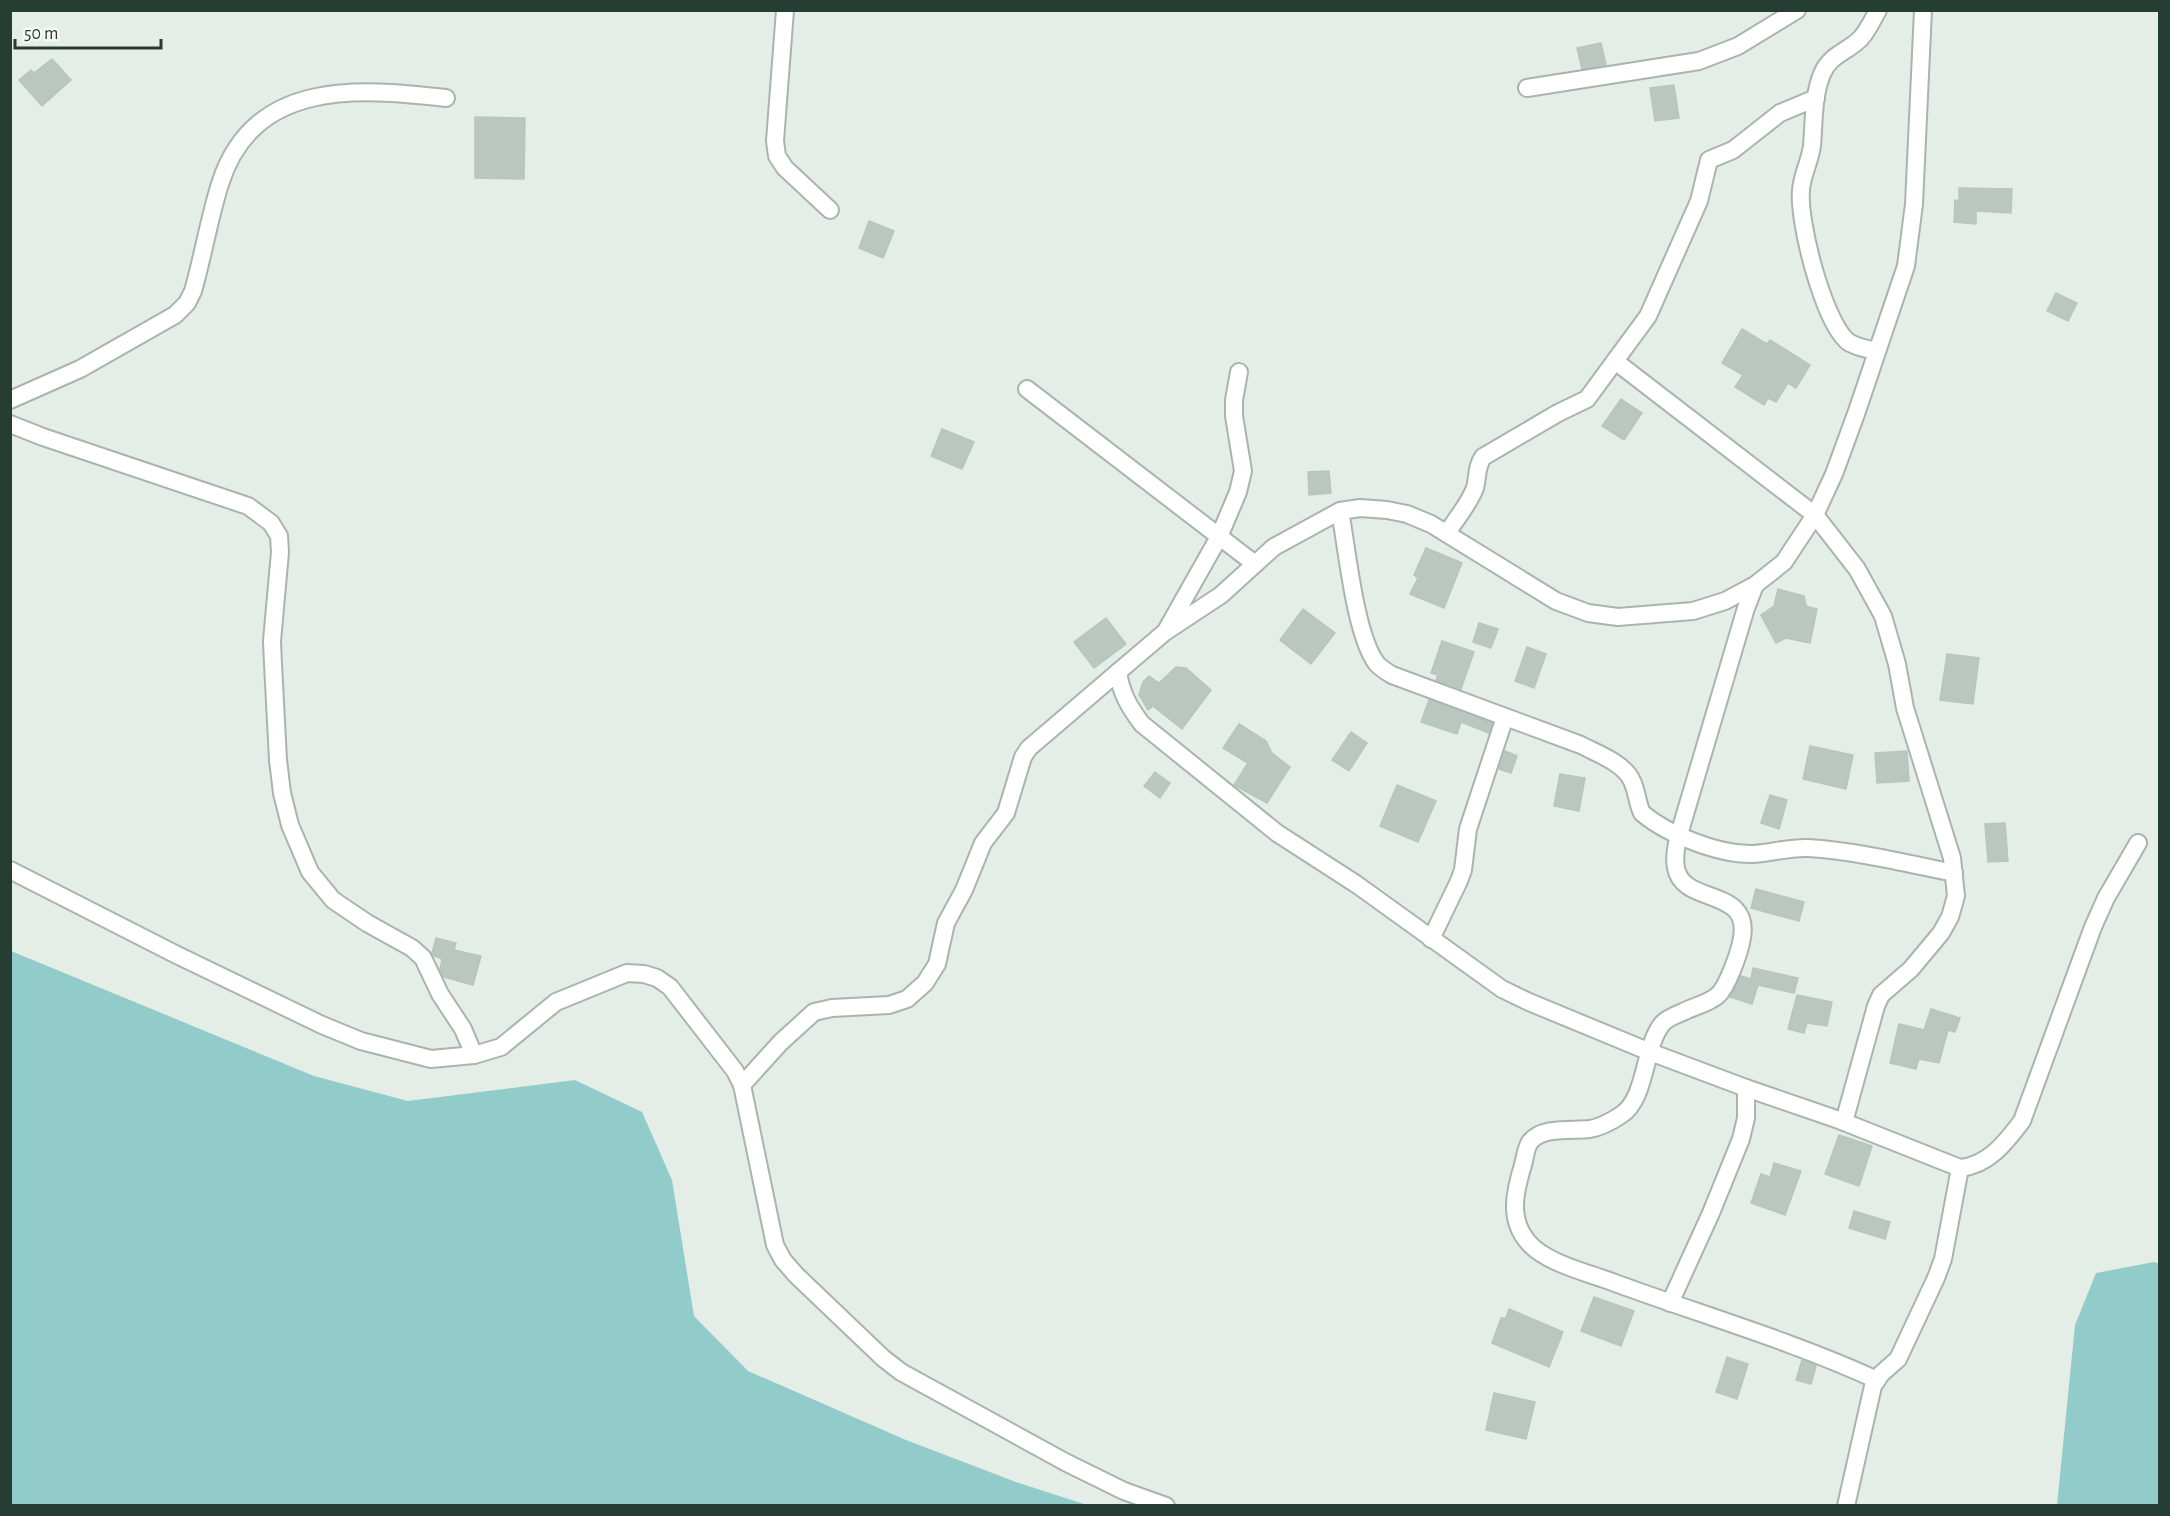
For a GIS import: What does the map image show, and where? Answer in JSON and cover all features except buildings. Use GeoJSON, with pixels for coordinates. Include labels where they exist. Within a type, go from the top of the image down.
{"type":"FeatureCollection","features":[{"type":"Feature","properties":{"kind":"street"},"geometry":{"type":"LineString","coordinates":[[785,10],[775,141],[777,156],[785,168],[830,210]]}},
{"type":"Feature","properties":{"kind":"street"},"geometry":{"type":"LineString","coordinates":[[1527,88],[1699,61],[1738,46],[1797,10]]}},
{"type":"Feature","properties":{"kind":"street"},"geometry":{"type":"LineString","coordinates":[[1877,351],[1847,340],[1828,309],[1812,266],[1801,205],[1801,189],[1811,151],[1816,98],[1821,76],[1827,63],[1862,37],[1878,10]]}},
{"type":"Feature","properties":{"kind":"street"},"geometry":{"type":"LineString","coordinates":[[742,1085],[781,1042],[814,1012],[832,1008],[889,1005],[907,999],[925,983],[937,964],[946,923],[968,881],[983,843],[1006,813],[1023,757],[1029,748],[1165,632],[1221,595],[1287,538],[1340,511],[1360,508],[1407,514],[1447,533],[1556,601],[1588,613],[1618,617],[1693,611],[1725,602],[1755,585],[1784,562],[1815,515],[1848,434],[1906,266],[1911,236],[1917,156],[1923,10]]}},
{"type":"Feature","properties":{"kind":"street"},"geometry":{"type":"LineString","coordinates":[[10,400],[80,369],[175,315],[187,303],[198,275],[220,183],[228,163],[239,145],[256,126],[280,109],[311,97],[360,91],[446,98]]}},
{"type":"Feature","properties":{"kind":"street"},"geometry":{"type":"LineString","coordinates":[[1447,533],[1471,497],[1475,487],[1478,464],[1484,457],[1558,413],[1587,399],[1648,316],[1699,201],[1709,160],[1733,150],[1780,113],[1816,98]]}},
{"type":"Feature","properties":{"kind":"street"},"geometry":{"type":"LineString","coordinates":[[1615,362],[1815,515],[1857,569],[1883,616],[1897,664],[1905,708],[1952,858],[1956,896],[1950,917],[1941,933],[1911,969],[1881,995],[1844,1122]]}},
{"type":"Feature","properties":{"kind":"street"},"geometry":{"type":"LineString","coordinates":[[1165,632],[1232,510],[1243,471],[1234,416],[1234,400],[1239,372]]}},
{"type":"Feature","properties":{"kind":"street"},"geometry":{"type":"LineString","coordinates":[[1028,389],[1255,564]]}},
{"type":"Feature","properties":{"kind":"street"},"geometry":{"type":"LineString","coordinates":[[10,424],[248,507],[271,523],[279,536],[280,552],[272,640],[278,760],[282,793],[290,825],[310,872],[333,900],[423,957],[440,994],[464,1029],[474,1055]]}},
{"type":"Feature","properties":{"kind":"street"},"geometry":{"type":"LineString","coordinates":[[1340,511],[1358,613],[1368,646],[1378,665],[1392,675],[1581,745],[1623,769],[1633,782],[1642,813],[1679,836],[1736,853],[1754,854],[1809,848],[1855,853],[1954,873]]}},
{"type":"Feature","properties":{"kind":"street"},"geometry":{"type":"LineString","coordinates":[[1755,585],[1746,608],[1679,836],[1676,868],[1680,879],[1689,888],[1726,902],[1735,909],[1741,919],[1743,928],[1741,943],[1725,985],[1718,995],[1663,1024],[1650,1052],[1635,1097],[1623,1114],[1607,1123],[1591,1128],[1553,1131],[1540,1135],[1530,1142],[1516,1188],[1514,1210],[1516,1223],[1527,1242],[1543,1254],[1670,1303],[1836,1362],[1877,1380]]}},
{"type":"Feature","properties":{"kind":"street"},"geometry":{"type":"LineString","coordinates":[[1118,672],[1121,691],[1142,724],[1277,833],[1356,884],[1515,996],[1650,1052],[1844,1122],[1960,1168],[1971,1167],[1992,1155],[2008,1140],[2022,1121],[2093,927],[2106,898],[2138,843]]}},
{"type":"Feature","properties":{"kind":"street"},"geometry":{"type":"LineString","coordinates":[[1431,939],[1460,881],[1468,829],[1505,717]]}},
{"type":"Feature","properties":{"kind":"street"},"geometry":{"type":"LineString","coordinates":[[10,870],[177,955],[322,1025],[361,1041],[431,1059],[474,1055],[501,1047],[556,1002],[627,973],[644,974],[657,978],[670,987],[735,1071],[742,1085],[776,1245],[783,1260],[795,1275],[883,1358],[901,1372],[1067,1463],[1124,1491],[1166,1506]]}},
{"type":"Feature","properties":{"kind":"street"},"geometry":{"type":"LineString","coordinates":[[1670,1303],[1741,1139],[1746,1118],[1746,1088]]}},
{"type":"Feature","properties":{"kind":"street"},"geometry":{"type":"LineString","coordinates":[[1846,1506],[1867,1408],[1877,1380],[1898,1359],[1943,1259],[1960,1168]]}},
{"type":"Feature","properties":{"kind":"water"},"geometry":{"type":"Polygon","coordinates":[[[11,951],[314,1076],[408,1101],[575,1080],[642,1112],[672,1180],[694,1316],[748,1371],[906,1440],[1016,1482],[1087,1505],[11,1505],[11,951]]]}},
{"type":"Feature","properties":{"kind":"water"},"geometry":{"type":"Polygon","coordinates":[[[2154,1262],[2160,1264],[2159,1505],[2057,1505],[2075,1325],[2096,1273],[2154,1262]]]}}]}
